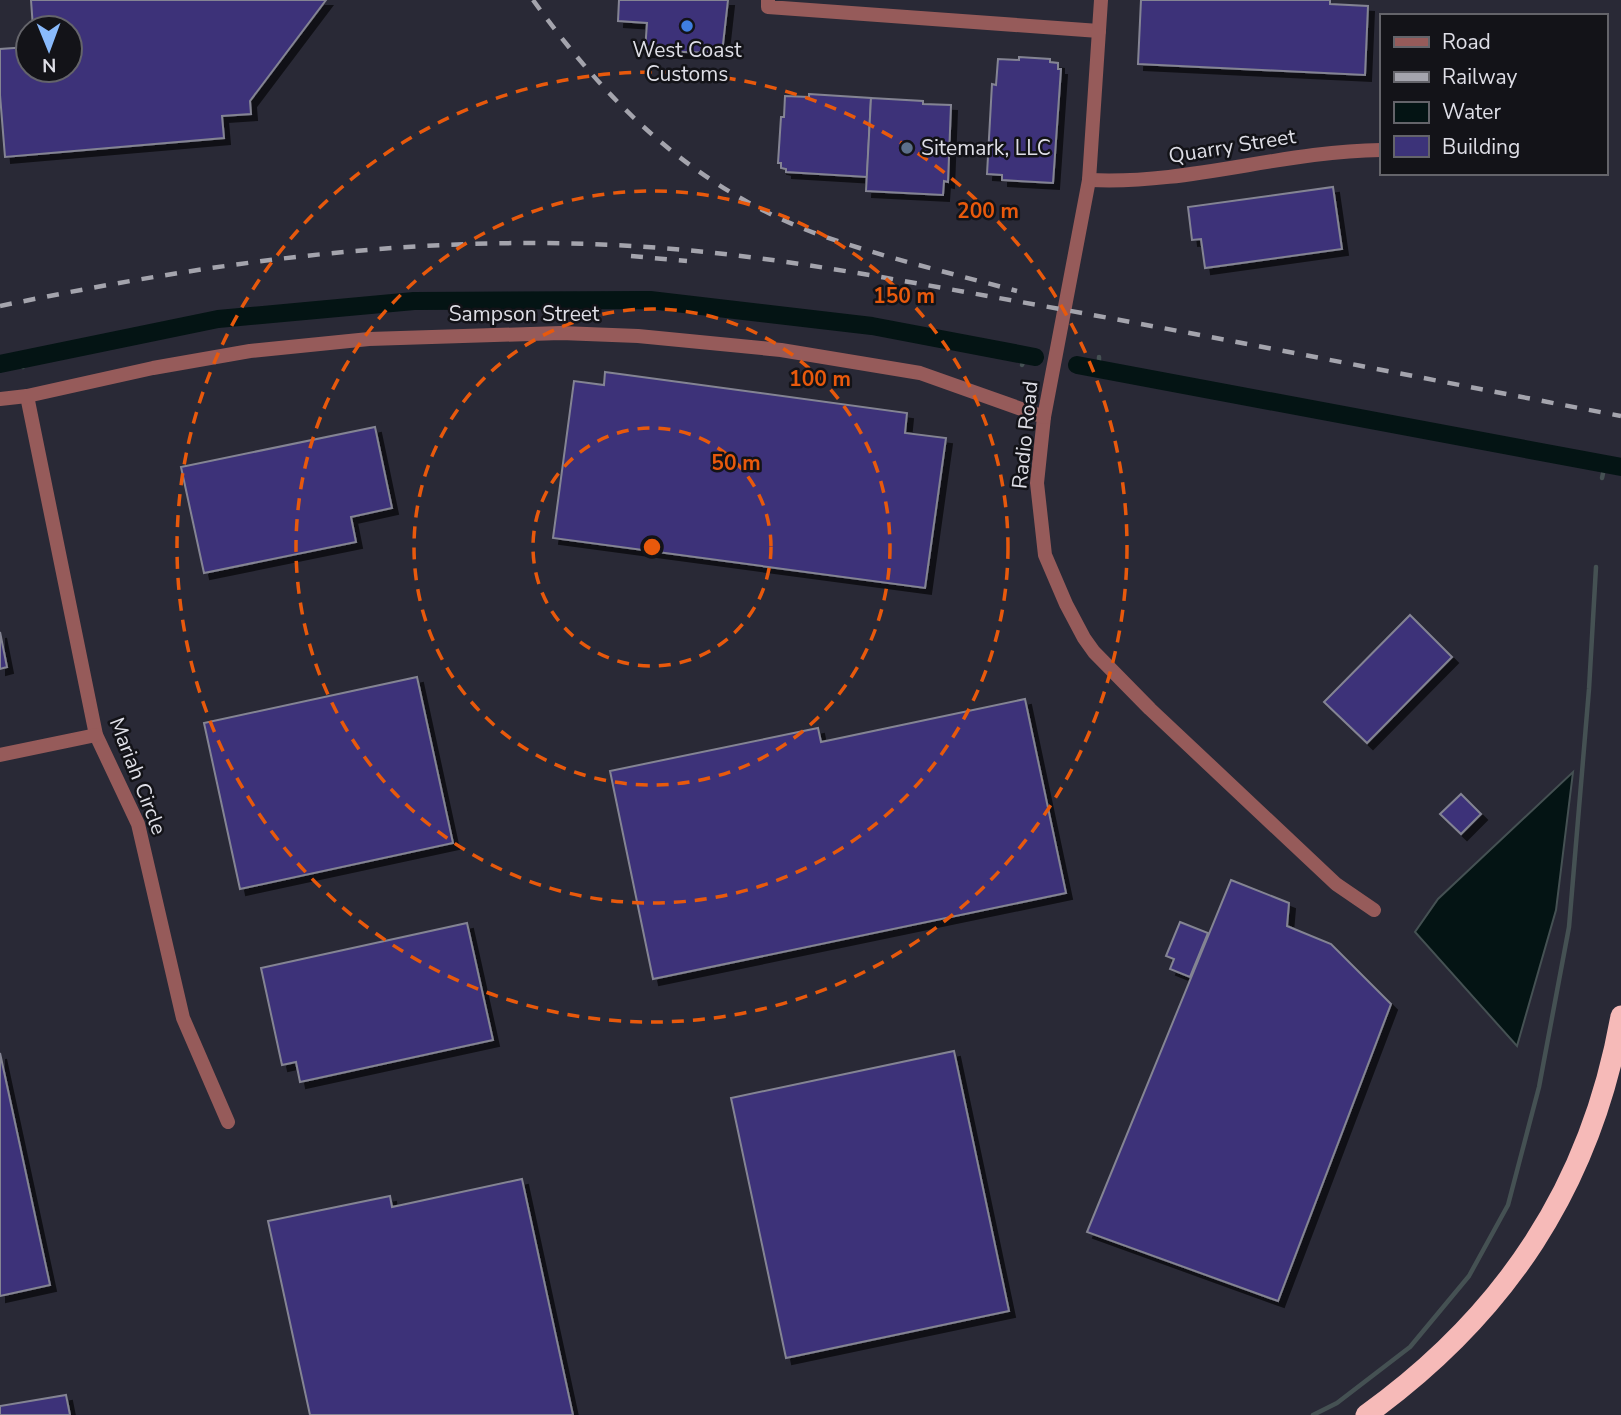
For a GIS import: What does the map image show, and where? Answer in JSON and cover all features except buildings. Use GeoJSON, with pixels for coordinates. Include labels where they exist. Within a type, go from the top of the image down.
{"type":"FeatureCollection","features":[{"type":"Feature","properties":{"kind":"highway"},"geometry":{"type":"LineString","coordinates":[[1366,1415],[1405,1385],[1470,1326],[1505,1286],[1540,1235],[1570,1183],[1601,1099],[1621,1016]]}},
{"type":"Feature","properties":{"kind":"street","name":"Radio Road"},"geometry":{"type":"LineString","coordinates":[[1101,0],[1089,180],[1044,417],[1037,483],[1045,555],[1066,604],[1094,652],[1150,709],[1336,884],[1374,910]]}},
{"type":"Feature","properties":{"kind":"street"},"geometry":{"type":"LineString","coordinates":[[768,3],[1099,31]]}},
{"type":"Feature","properties":{"kind":"street","name":"Quarry Street"},"geometry":{"type":"LineString","coordinates":[[1089,180],[1153,180],[1340,150],[1380,150]]}},
{"type":"Feature","properties":{"kind":"street","name":"Sampson Street"},"geometry":{"type":"LineString","coordinates":[[0,399],[27,396],[133,372],[250,351],[369,339],[561,333],[781,349],[920,373],[1044,417]]}},
{"type":"Feature","properties":{"kind":"street","name":"Mariah Circle"},"geometry":{"type":"LineString","coordinates":[[27,396],[96,735],[138,824],[183,1018],[229,1122]]}},
{"type":"Feature","properties":{"kind":"street"},"geometry":{"type":"LineString","coordinates":[[0,755],[96,735]]}},
{"type":"Feature","properties":{"kind":"water"},"geometry":{"type":"Polygon","coordinates":[[[1573,772],[1556,910],[1517,1046],[1415,932],[1438,899],[1573,772]]]}},
{"type":"Feature","properties":{"kind":"waterway"},"geometry":{"type":"LineString","coordinates":[[0,364],[218,319],[414,301],[650,300],[872,326],[1035,357]]}},
{"type":"Feature","properties":{"kind":"waterway"},"geometry":{"type":"LineString","coordinates":[[464,301],[464,306]]}},
{"type":"Feature","properties":{"kind":"waterway"},"geometry":{"type":"LineString","coordinates":[[1022,365],[1026,355]]}},
{"type":"Feature","properties":{"kind":"waterway"},"geometry":{"type":"LineString","coordinates":[[1099,357],[1099,364]]}},
{"type":"Feature","properties":{"kind":"waterway"},"geometry":{"type":"LineString","coordinates":[[20,360],[23,367]]}},
{"type":"Feature","properties":{"kind":"waterway"},"geometry":{"type":"LineString","coordinates":[[1077,365],[1621,467]]}},
{"type":"Feature","properties":{"kind":"waterway"},"geometry":{"type":"LineString","coordinates":[[1602,478],[1605,464]]}},
{"type":"Feature","properties":{"kind":"waterway"},"geometry":{"type":"LineString","coordinates":[[1313,1415],[1337,1403],[1410,1347],[1469,1276],[1508,1205],[1539,1087],[1569,927],[1589,689],[1596,567]]}},
{"type":"Feature","properties":{"kind":"railway"},"geometry":{"type":"LineString","coordinates":[[533,0],[623,108],[657,139],[731,193],[817,234],[1017,291]]}},
{"type":"Feature","properties":{"kind":"railway"},"geometry":{"type":"LineString","coordinates":[[0,306],[152,277],[305,256],[381,249],[536,243],[665,248],[767,259],[920,284],[1621,416]]}},
{"type":"Feature","properties":{"kind":"railway"},"geometry":{"type":"LineString","coordinates":[[631,256],[687,261]]}},
{"type":"Feature","properties":{"kind":"place","name":"West Coast Customs"},"geometry":{"type":"Point","coordinates":[687,26]}},
{"type":"Feature","properties":{"kind":"place","name":"Sitemark, LLC"},"geometry":{"type":"Point","coordinates":[907,148]}}]}
